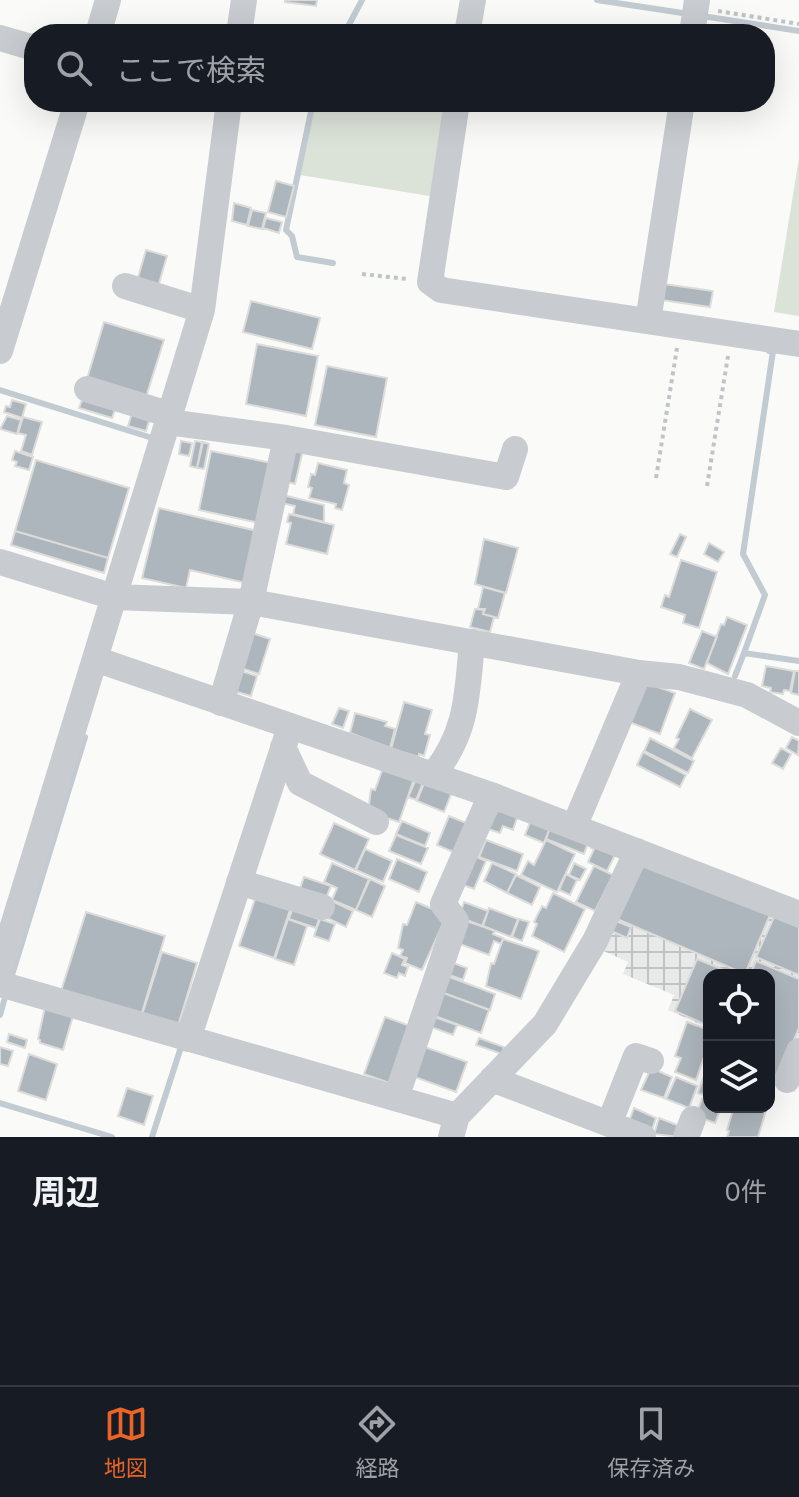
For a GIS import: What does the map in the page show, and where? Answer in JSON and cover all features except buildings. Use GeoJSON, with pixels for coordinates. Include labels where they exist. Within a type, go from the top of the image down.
{"type":"FeatureCollection","features":[{"type":"Feature","properties":{"kind":"street"},"geometry":{"type":"LineString","coordinates":[[101,24],[108,0]]}},
{"type":"Feature","properties":{"kind":"street"},"geometry":{"type":"LineString","coordinates":[[240,24],[244,0]]}},
{"type":"Feature","properties":{"kind":"street"},"geometry":{"type":"LineString","coordinates":[[469,24],[473,0]]}},
{"type":"Feature","properties":{"kind":"street"},"geometry":{"type":"LineString","coordinates":[[0,38],[24,45]]}},
{"type":"Feature","properties":{"kind":"street"},"geometry":{"type":"LineString","coordinates":[[0,351],[74,112]]}},
{"type":"Feature","properties":{"kind":"street"},"geometry":{"type":"LineString","coordinates":[[0,968],[202,310],[223,112]]}},
{"type":"Feature","properties":{"kind":"street"},"geometry":{"type":"LineString","coordinates":[[456,112],[430,282],[441,290],[799,344]]}},
{"type":"Feature","properties":{"kind":"street"},"geometry":{"type":"LineString","coordinates":[[648,321],[680,112]]}},
{"type":"Feature","properties":{"kind":"street"},"geometry":{"type":"LineString","coordinates":[[125,286],[202,310]]}},
{"type":"Feature","properties":{"kind":"street"},"geometry":{"type":"LineString","coordinates":[[87,389],[170,418],[506,477],[515,449]]}},
{"type":"Feature","properties":{"kind":"street"},"geometry":{"type":"LineString","coordinates":[[221,703],[251,602],[286,438]]}},
{"type":"Feature","properties":{"kind":"street"},"geometry":{"type":"LineString","coordinates":[[0,562],[114,597],[251,602],[639,673],[679,677],[747,695],[799,723]]}},
{"type":"Feature","properties":{"kind":"street"},"geometry":{"type":"LineString","coordinates":[[433,775],[450,753],[461,726],[472,642]]}},
{"type":"Feature","properties":{"kind":"street"},"geometry":{"type":"LineString","coordinates":[[95,659],[221,703],[286,737],[433,775],[491,795],[799,914]]}},
{"type":"Feature","properties":{"kind":"street"},"geometry":{"type":"LineString","coordinates":[[574,827],[639,673]]}},
{"type":"Feature","properties":{"kind":"street"},"geometry":{"type":"LineString","coordinates":[[286,737],[300,783],[376,822]]}},
{"type":"Feature","properties":{"kind":"street"},"geometry":{"type":"LineString","coordinates":[[188,1039],[286,737]]}},
{"type":"Feature","properties":{"kind":"street"},"geometry":{"type":"LineString","coordinates":[[396,1098],[456,921],[443,904],[491,795]]}},
{"type":"Feature","properties":{"kind":"street"},"geometry":{"type":"LineString","coordinates":[[0,984],[396,1098],[454,1127],[492,1079],[545,1024],[595,941],[637,851]]}},
{"type":"Feature","properties":{"kind":"street"},"geometry":{"type":"LineString","coordinates":[[239,882],[322,907]]}},
{"type":"Feature","properties":{"kind":"street"},"geometry":{"type":"LineString","coordinates":[[787,1080],[799,1051]]}},
{"type":"Feature","properties":{"kind":"street"},"geometry":{"type":"LineString","coordinates":[[609,1124],[636,1056],[651,1061]]}},
{"type":"Feature","properties":{"kind":"street"},"geometry":{"type":"LineString","coordinates":[[492,1079],[643,1137]]}},
{"type":"Feature","properties":{"kind":"path"},"geometry":{"type":"LineString","coordinates":[[695,14],[799,24]]}},
{"type":"Feature","properties":{"kind":"path"},"geometry":{"type":"LineString","coordinates":[[362,274],[430,282]]}},
{"type":"Feature","properties":{"kind":"path"},"geometry":{"type":"LineString","coordinates":[[656,478],[681,326]]}},
{"type":"Feature","properties":{"kind":"path"},"geometry":{"type":"LineString","coordinates":[[707,486],[731,334]]}},
{"type":"Feature","properties":{"kind":"shaded area"},"geometry":{"type":"Polygon","coordinates":[[[313,112],[448,112],[436,197],[300,175],[313,112]]]}},
{"type":"Feature","properties":{"kind":"shaded area"},"geometry":{"type":"Polygon","coordinates":[[[799,158],[799,316],[774,312],[799,158]]]}},
{"type":"Feature","properties":{"kind":"shaded area"},"geometry":{"type":"Polygon","coordinates":[[[638,858],[799,921],[799,1080],[795,1092],[775,1085],[775,969],[703,969],[703,1025],[668,1010],[674,995],[623,974],[628,962],[597,948],[638,858]]]}},
{"type":"Feature","properties":{"kind":"waterway"},"geometry":{"type":"LineString","coordinates":[[349,24],[362,0]]}},
{"type":"Feature","properties":{"kind":"waterway"},"geometry":{"type":"LineString","coordinates":[[597,0],[689,14]]}},
{"type":"Feature","properties":{"kind":"waterway"},"geometry":{"type":"LineString","coordinates":[[702,16],[754,24]]}},
{"type":"Feature","properties":{"kind":"waterway"},"geometry":{"type":"LineString","coordinates":[[775,27],[799,31]]}},
{"type":"Feature","properties":{"kind":"waterway"},"geometry":{"type":"LineString","coordinates":[[311,112],[286,230],[292,236],[297,257],[333,263]]}},
{"type":"Feature","properties":{"kind":"waterway"},"geometry":{"type":"LineString","coordinates":[[769,351],[773,351],[743,554],[765,595],[744,653],[799,661]]}},
{"type":"Feature","properties":{"kind":"waterway"},"geometry":{"type":"LineString","coordinates":[[0,390],[149,437]]}},
{"type":"Feature","properties":{"kind":"waterway"},"geometry":{"type":"LineString","coordinates":[[735,676],[744,653]]}},
{"type":"Feature","properties":{"kind":"waterway"},"geometry":{"type":"LineString","coordinates":[[12,975],[85,737]]}},
{"type":"Feature","properties":{"kind":"waterway"},"geometry":{"type":"LineString","coordinates":[[0,1015],[6,994]]}},
{"type":"Feature","properties":{"kind":"waterway"},"geometry":{"type":"LineString","coordinates":[[152,1137],[182,1044]]}},
{"type":"Feature","properties":{"kind":"waterway"},"geometry":{"type":"LineString","coordinates":[[0,1103],[112,1137]]}}]}
